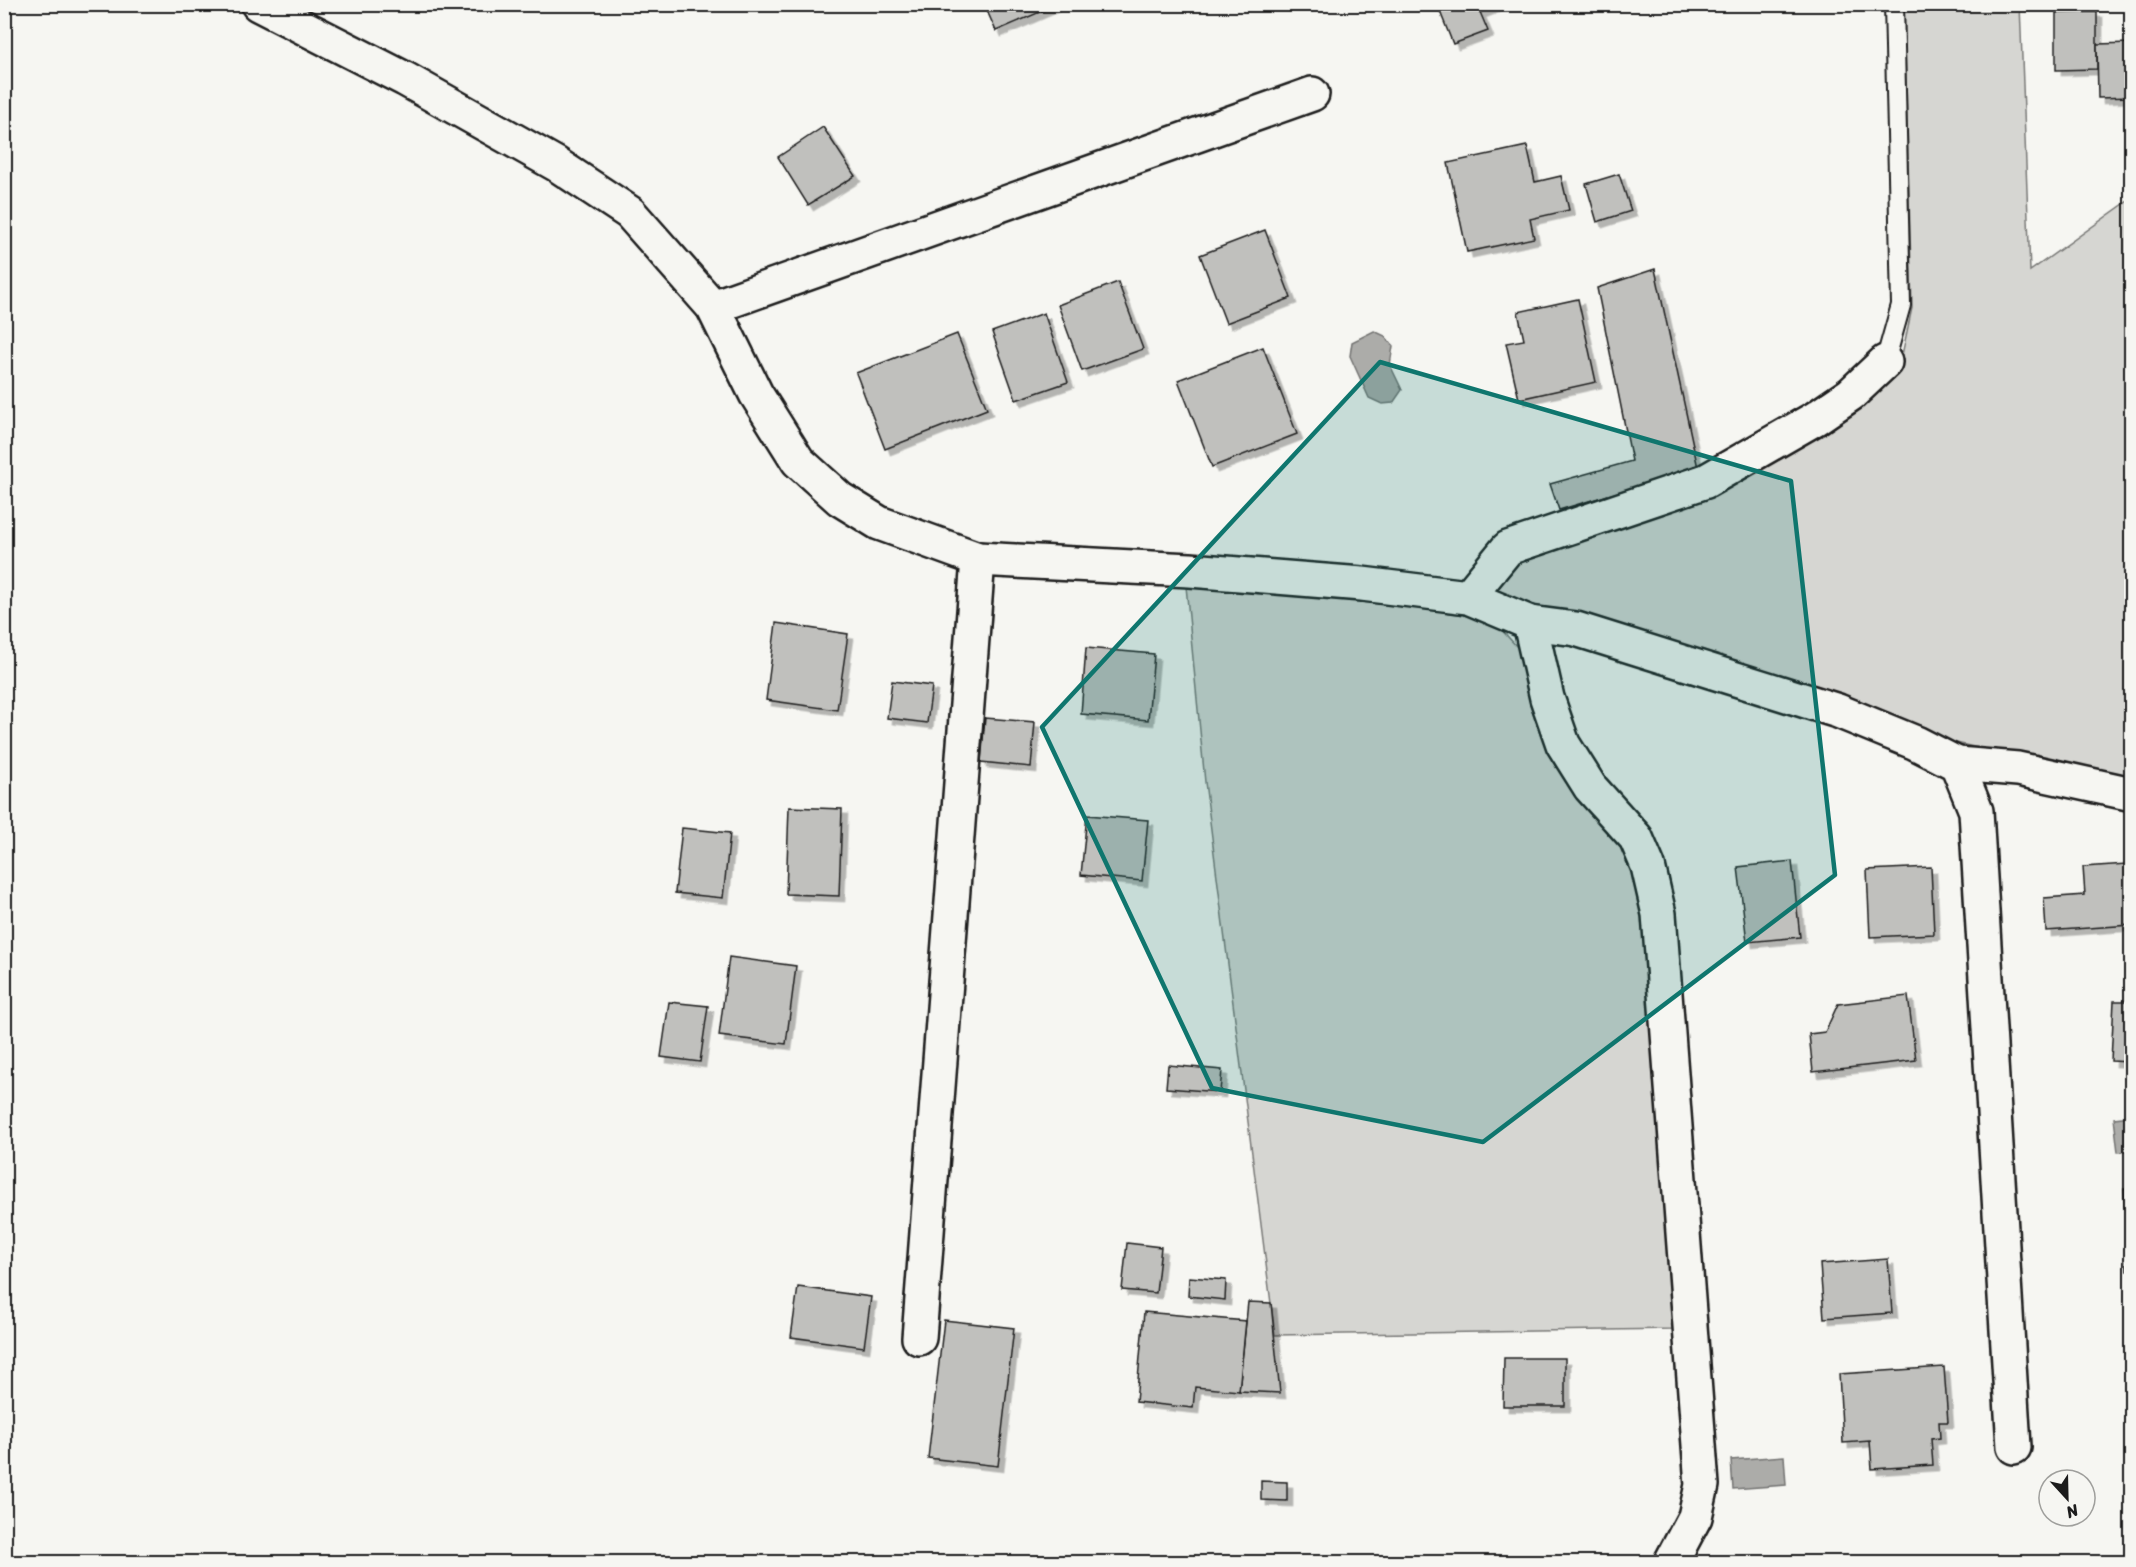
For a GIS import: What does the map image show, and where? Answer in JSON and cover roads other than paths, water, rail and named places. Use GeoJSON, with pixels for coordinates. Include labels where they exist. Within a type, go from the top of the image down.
{"type":"FeatureCollection","features":[{"type":"Feature","properties":{"kind":"street"},"geometry":{"type":"LineString","coordinates":[[258,4],[435,96],[556,164],[630,213],[713,307],[756,394],[798,461],[840,499],[879,523],[978,559],[1213,572],[1362,584],[1468,597],[1530,622],[1576,629],[1838,711],[1916,743],[1956,764],[2018,769],[2132,795]]}},
{"type":"Feature","properties":{"kind":"street"},"geometry":{"type":"LineString","coordinates":[[713,307],[1312,94]]}},
{"type":"Feature","properties":{"kind":"street"},"geometry":{"type":"LineString","coordinates":[[1468,597],[1508,548],[1706,481],[1815,418],[1851,394],[1885,362]]}},
{"type":"Feature","properties":{"kind":"street"},"geometry":{"type":"LineString","coordinates":[[919,1338],[978,559]]}},
{"type":"Feature","properties":{"kind":"street"},"geometry":{"type":"LineString","coordinates":[[1530,622],[1547,698],[1563,744],[1590,787],[1636,838],[1648,866],[1659,914],[1702,1485],[1695,1517],[1671,1563]]}},
{"type":"Feature","properties":{"kind":"street"},"geometry":{"type":"LineString","coordinates":[[1956,764],[1976,811],[2014,1447]]}},
{"type":"Feature","properties":{"kind":"lane"},"geometry":{"type":"LineString","coordinates":[[1885,362],[1901,305],[1894,4]]}}]}
